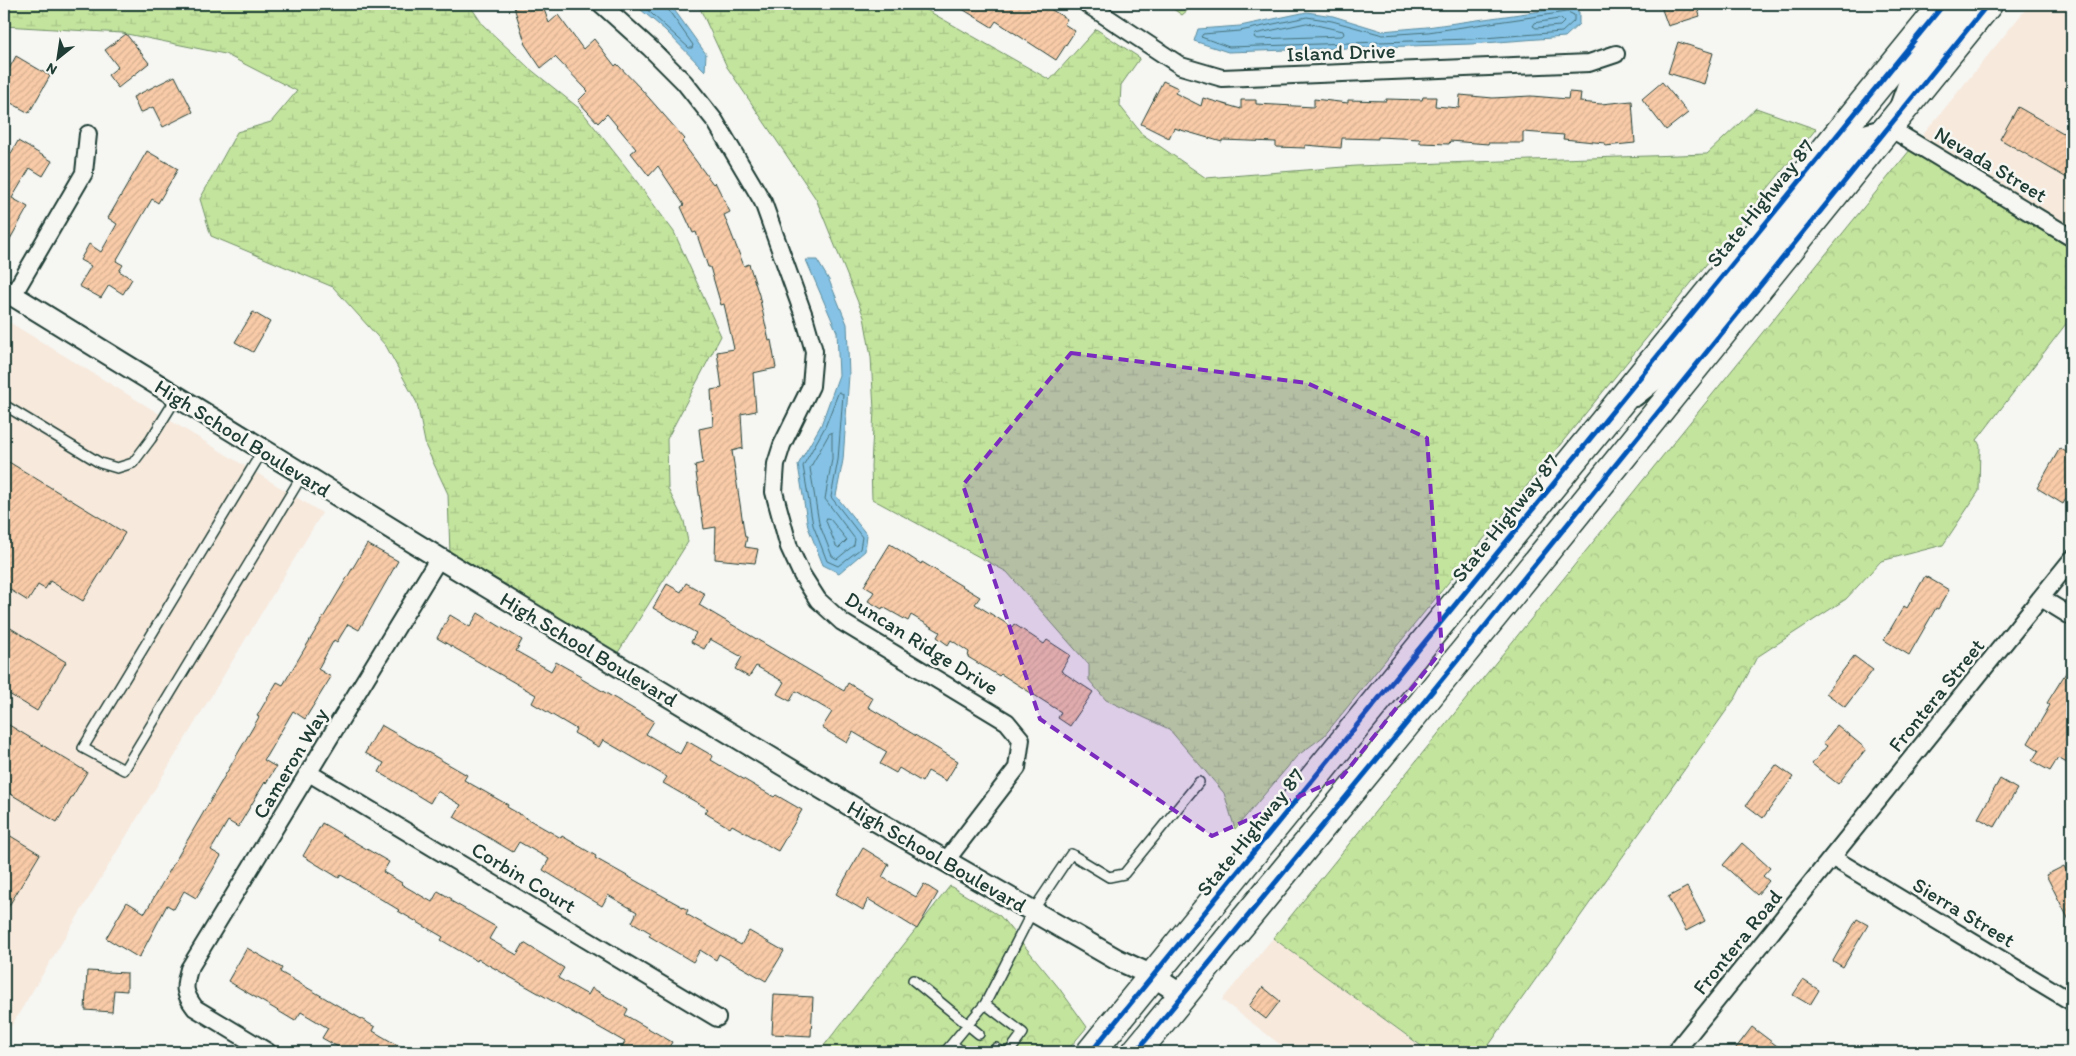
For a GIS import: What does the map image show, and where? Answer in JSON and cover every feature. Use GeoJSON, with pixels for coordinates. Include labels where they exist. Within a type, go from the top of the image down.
{"type":"FeatureCollection","features":[{"type":"Feature","properties":{"kind":"highway","name":"State Highway 87"},"geometry":{"type":"LineString","coordinates":[[1091,1052],[1944,4]]}},
{"type":"Feature","properties":{"kind":"highway"},"geometry":{"type":"LineString","coordinates":[[1136,1052],[1406,724],[1988,4]]}},
{"type":"Feature","properties":{"kind":"street","name":"Duncan Ridge Drive"},"geometry":{"type":"LineString","coordinates":[[601,4],[684,82],[715,121],[763,202],[804,316],[814,351],[812,386],[782,446],[776,464],[774,492],[789,547],[802,575],[818,600],[842,622],[1007,722],[1021,740],[1017,768],[946,862]]}},
{"type":"Feature","properties":{"kind":"street","name":"Island Drive"},"geometry":{"type":"LineString","coordinates":[[1087,4],[1180,66],[1222,78],[1590,63],[1616,54]]}},
{"type":"Feature","properties":{"kind":"street"},"geometry":{"type":"LineString","coordinates":[[1599,428],[1658,380],[1854,136],[1888,126],[1910,73],[1963,4]]}},
{"type":"Feature","properties":{"kind":"street","name":"Nevada Street"},"geometry":{"type":"LineString","coordinates":[[1888,126],[2072,238]]}},
{"type":"Feature","properties":{"kind":"street"},"geometry":{"type":"LineString","coordinates":[[8,292],[84,173],[88,134]]}},
{"type":"Feature","properties":{"kind":"street","name":"High School Boulevard"},"geometry":{"type":"LineString","coordinates":[[8,292],[439,558],[946,862],[1116,959],[1153,976],[1182,995]]}},
{"type":"Feature","properties":{"kind":"street","name":"Cameron Way"},"geometry":{"type":"LineString","coordinates":[[268,1052],[195,1008],[186,996],[185,991],[189,969],[439,558]]}},
{"type":"Feature","properties":{"kind":"street","name":"Frontera Street"},"geometry":{"type":"LineString","coordinates":[[1833,858],[2072,559]]}},
{"type":"Feature","properties":{"kind":"street"},"geometry":{"type":"LineString","coordinates":[[2041,598],[2072,617]]}},
{"type":"Feature","properties":{"kind":"street","name":"Corbin Court"},"geometry":{"type":"LineString","coordinates":[[309,773],[717,1018]]}},
{"type":"Feature","properties":{"kind":"street","name":"Sierra Street"},"geometry":{"type":"LineString","coordinates":[[1833,858],[2072,1002]]}},
{"type":"Feature","properties":{"kind":"street","name":"Frontera Road"},"geometry":{"type":"LineString","coordinates":[[1675,1052],[1833,858]]}},
{"type":"Feature","properties":{"kind":"lane"},"geometry":{"type":"LineString","coordinates":[[4,406],[100,463],[117,468],[133,463],[151,440],[177,397]]}},
{"type":"Feature","properties":{"kind":"lane"},"geometry":{"type":"LineString","coordinates":[[263,450],[84,748],[124,770],[303,474]]}},
{"type":"Feature","properties":{"kind":"lane"},"geometry":{"type":"LineString","coordinates":[[945,1052],[985,1004],[1032,912],[1071,854],[1109,877],[1124,874],[1199,782]]}},
{"type":"Feature","properties":{"kind":"lane"},"geometry":{"type":"LineString","coordinates":[[913,980],[979,1034]]}},
{"type":"Feature","properties":{"kind":"lane"},"geometry":{"type":"LineString","coordinates":[[985,1004],[1023,1033],[1009,1052]]}},
{"type":"Feature","properties":{"kind":"lane"},"geometry":{"type":"LineString","coordinates":[[952,1044],[963,1052]]}},
{"type":"Feature","properties":{"kind":"highlighted area"},"geometry":{"type":"Polygon","coordinates":[[[1071,353],[1307,383],[1427,438],[1442,650],[1342,777],[1212,836],[1040,719],[963,485],[1071,353]]]}},
{"type":"Feature","properties":{"kind":"shaded area"},"geometry":{"type":"Polygon","coordinates":[[[2030,4],[2072,4],[2072,227],[1922,136],[2030,4]]]}},
{"type":"Feature","properties":{"kind":"shaded area"},"geometry":{"type":"Polygon","coordinates":[[[4,319],[322,513],[4,1038],[4,319]]]}},
{"type":"Feature","properties":{"kind":"shaded area"},"geometry":{"type":"Polygon","coordinates":[[[1273,938],[1424,1049],[1421,1052],[1290,1052],[1222,1000],[1273,938]]]}},
{"type":"Feature","properties":{"kind":"green space"},"geometry":{"type":"Polygon","coordinates":[[[4,4],[469,4],[483,25],[529,68],[580,109],[674,232],[721,336],[667,439],[668,489],[684,521],[688,542],[617,654],[450,554],[448,494],[426,447],[417,403],[386,346],[333,287],[211,236],[200,199],[237,132],[271,122],[297,91],[225,54],[122,33],[4,26],[4,4]]]}},
{"type":"Feature","properties":{"kind":"green space"},"geometry":{"type":"Polygon","coordinates":[[[698,4],[916,4],[1050,80],[1096,29],[1140,58],[1121,85],[1120,106],[1142,134],[1206,178],[1356,166],[1707,154],[1756,108],[1816,129],[1324,736],[1297,756],[1235,829],[1224,793],[1169,729],[1106,700],[1089,680],[1089,665],[1007,572],[872,499],[871,466],[874,410],[871,357],[864,317],[816,199],[727,67],[698,4]]]}},
{"type":"Feature","properties":{"kind":"green space"},"geometry":{"type":"Polygon","coordinates":[[[1166,4],[1195,4],[1182,15],[1166,4]]]}},
{"type":"Feature","properties":{"kind":"green space"},"geometry":{"type":"Polygon","coordinates":[[[1910,150],[2072,249],[2072,316],[1977,440],[1980,446],[1979,491],[1943,545],[1881,561],[1846,599],[1757,657],[1736,697],[1484,1052],[1421,1052],[1424,1048],[1273,938],[1910,150]]]}},
{"type":"Feature","properties":{"kind":"green space"},"geometry":{"type":"Polygon","coordinates":[[[950,886],[1000,916],[1059,988],[1087,1027],[1066,1052],[819,1052],[950,886]]]}},
{"type":"Feature","properties":{"kind":"water"},"geometry":{"type":"Polygon","coordinates":[[[634,4],[670,4],[706,54],[705,71],[665,30],[634,4]]]}},
{"type":"Feature","properties":{"kind":"water"},"geometry":{"type":"Polygon","coordinates":[[[1570,7],[1579,12],[1579,24],[1565,37],[1471,44],[1228,52],[1194,41],[1198,29],[1240,26],[1307,12],[1333,16],[1382,31],[1427,27],[1570,7]]]}},
{"type":"Feature","properties":{"kind":"water"},"geometry":{"type":"Polygon","coordinates":[[[806,260],[817,260],[829,280],[847,324],[849,375],[843,460],[836,496],[867,535],[865,551],[839,573],[823,565],[808,527],[798,465],[821,425],[839,375],[837,332],[806,260]]]}},
{"type":"Feature","properties":{"kind":"building"},"geometry":{"type":"Polygon","coordinates":[[[513,4],[542,4],[549,23],[558,15],[583,49],[594,39],[615,66],[617,64],[642,90],[685,139],[682,142],[713,184],[715,182],[730,212],[724,215],[744,266],[749,264],[759,295],[769,341],[771,340],[776,368],[753,373],[756,411],[741,414],[743,448],[732,451],[745,537],[747,537],[745,547],[758,549],[755,563],[715,559],[716,527],[704,529],[695,465],[703,463],[699,429],[713,426],[711,390],[722,388],[717,352],[734,349],[724,304],[721,305],[710,267],[708,267],[696,232],[693,233],[681,207],[684,205],[658,166],[649,176],[631,153],[636,149],[607,114],[598,123],[578,101],[588,91],[555,57],[541,68],[524,43],[513,4]]]}},
{"type":"Feature","properties":{"kind":"building"},"geometry":{"type":"Polygon","coordinates":[[[954,4],[1042,4],[1067,19],[1064,24],[1075,31],[1056,60],[996,21],[992,27],[954,4]]]}},
{"type":"Feature","properties":{"kind":"building"},"geometry":{"type":"Polygon","coordinates":[[[1660,4],[1696,4],[1700,16],[1668,26],[1660,4]]]}},
{"type":"Feature","properties":{"kind":"building"},"geometry":{"type":"Polygon","coordinates":[[[126,34],[149,63],[118,88],[108,75],[118,67],[105,50],[126,34]]]}},
{"type":"Feature","properties":{"kind":"building"},"geometry":{"type":"Polygon","coordinates":[[[1678,42],[1713,53],[1704,84],[1668,73],[1678,42]]]}},
{"type":"Feature","properties":{"kind":"building"},"geometry":{"type":"Polygon","coordinates":[[[16,56],[50,76],[29,113],[4,99],[4,78],[16,56]]]}},
{"type":"Feature","properties":{"kind":"building"},"geometry":{"type":"Polygon","coordinates":[[[175,76],[193,112],[163,127],[153,107],[140,113],[133,97],[175,76]]]}},
{"type":"Feature","properties":{"kind":"building"},"geometry":{"type":"Polygon","coordinates":[[[1163,81],[1178,88],[1175,93],[1201,106],[1203,98],[1241,109],[1241,100],[1256,100],[1256,104],[1314,107],[1314,99],[1348,103],[1348,100],[1422,100],[1423,97],[1436,97],[1435,106],[1459,108],[1460,95],[1493,98],[1531,96],[1568,99],[1569,92],[1581,93],[1580,102],[1601,104],[1632,101],[1635,143],[1605,146],[1605,143],[1563,139],[1564,135],[1523,132],[1523,143],[1488,144],[1450,141],[1449,144],[1420,143],[1420,139],[1378,137],[1378,139],[1342,138],[1341,148],[1305,145],[1305,148],[1276,147],[1276,142],[1222,140],[1222,142],[1174,128],[1169,138],[1141,124],[1163,81]]]}},
{"type":"Feature","properties":{"kind":"building"},"geometry":{"type":"Polygon","coordinates":[[[1662,82],[1688,113],[1666,130],[1642,99],[1662,82]]]}},
{"type":"Feature","properties":{"kind":"building"},"geometry":{"type":"Polygon","coordinates":[[[2018,107],[2072,138],[2072,181],[2000,139],[2018,107]]]}},
{"type":"Feature","properties":{"kind":"building"},"geometry":{"type":"Polygon","coordinates":[[[18,141],[52,161],[43,176],[30,168],[12,198],[28,207],[4,250],[4,166],[18,141]]]}},
{"type":"Feature","properties":{"kind":"building"},"geometry":{"type":"Polygon","coordinates":[[[147,151],[178,169],[158,203],[152,199],[116,261],[123,265],[119,271],[132,279],[123,294],[109,285],[101,298],[79,286],[91,266],[80,260],[89,244],[101,252],[117,224],[108,218],[147,151]]]}},
{"type":"Feature","properties":{"kind":"building"},"geometry":{"type":"Polygon","coordinates":[[[253,312],[270,322],[253,352],[235,342],[253,312]]]}},
{"type":"Feature","properties":{"kind":"building"},"geometry":{"type":"Polygon","coordinates":[[[2060,448],[2072,456],[2072,488],[2063,504],[2037,488],[2060,448]]]}},
{"type":"Feature","properties":{"kind":"building"},"geometry":{"type":"Polygon","coordinates":[[[4,459],[125,533],[83,601],[50,581],[45,589],[38,585],[28,601],[4,586],[4,459]]]}},
{"type":"Feature","properties":{"kind":"building"},"geometry":{"type":"Polygon","coordinates":[[[367,544],[398,561],[359,630],[348,624],[337,642],[334,640],[318,669],[331,677],[305,719],[293,711],[264,760],[276,767],[238,827],[228,821],[211,850],[221,856],[196,898],[184,891],[174,909],[167,905],[139,958],[106,938],[127,902],[145,913],[259,717],[257,716],[277,682],[283,685],[367,544]]]}},
{"type":"Feature","properties":{"kind":"building"},"geometry":{"type":"Polygon","coordinates":[[[890,544],[921,564],[922,562],[980,597],[975,604],[1012,627],[1014,624],[1044,644],[1047,640],[1070,655],[1061,671],[1093,692],[1070,726],[1058,718],[1061,712],[1001,674],[999,676],[968,657],[969,652],[951,640],[948,645],[937,637],[940,632],[911,615],[908,621],[868,601],[874,592],[864,586],[890,544]]]}},
{"type":"Feature","properties":{"kind":"building"},"geometry":{"type":"Polygon","coordinates":[[[1925,576],[1949,590],[1938,609],[1936,608],[1909,655],[1884,640],[1904,606],[1907,608],[1925,576]]]}},
{"type":"Feature","properties":{"kind":"building"},"geometry":{"type":"Polygon","coordinates":[[[686,583],[705,594],[699,605],[844,691],[848,683],[873,698],[868,707],[958,761],[946,781],[928,771],[922,782],[899,768],[896,773],[880,764],[887,752],[853,732],[847,743],[822,728],[832,712],[796,691],[790,701],[777,694],[784,682],[756,666],[749,677],[735,669],[742,657],[710,639],[704,649],[691,642],[696,633],[653,608],[667,584],[681,592],[686,583]]]}},
{"type":"Feature","properties":{"kind":"building"},"geometry":{"type":"Polygon","coordinates":[[[478,613],[522,640],[516,651],[551,671],[556,662],[654,721],[646,734],[680,754],[687,741],[713,756],[711,760],[774,797],[776,795],[802,810],[778,851],[732,825],[730,828],[705,813],[708,809],[663,783],[667,777],[603,740],[599,747],[574,733],[576,729],[532,703],[536,695],[437,638],[450,615],[470,627],[478,613]]]}},
{"type":"Feature","properties":{"kind":"building"},"geometry":{"type":"Polygon","coordinates":[[[4,624],[66,662],[37,711],[4,691],[4,624]]]}},
{"type":"Feature","properties":{"kind":"building"},"geometry":{"type":"Polygon","coordinates":[[[1854,656],[1873,670],[1845,707],[1826,693],[1854,656]]]}},
{"type":"Feature","properties":{"kind":"building"},"geometry":{"type":"Polygon","coordinates":[[[2072,663],[2072,766],[2058,758],[2050,771],[2032,761],[2039,750],[2028,743],[2050,705],[2047,703],[2072,663]]]}},
{"type":"Feature","properties":{"kind":"building"},"geometry":{"type":"Polygon","coordinates":[[[4,722],[87,772],[57,822],[4,790],[4,722]]]}},
{"type":"Feature","properties":{"kind":"building"},"geometry":{"type":"Polygon","coordinates":[[[381,725],[467,775],[464,780],[508,805],[507,807],[561,838],[562,836],[596,856],[595,858],[688,910],[686,914],[741,945],[749,931],[784,951],[766,981],[719,954],[716,960],[700,950],[693,962],[649,936],[651,933],[632,922],[637,912],[608,895],[602,906],[543,870],[549,859],[519,842],[513,852],[454,817],[461,805],[437,791],[430,803],[379,772],[384,763],[365,753],[381,725]]]}},
{"type":"Feature","properties":{"kind":"building"},"geometry":{"type":"Polygon","coordinates":[[[1837,725],[1866,749],[1838,784],[1812,764],[1827,746],[1823,743],[1837,725]]]}},
{"type":"Feature","properties":{"kind":"building"},"geometry":{"type":"Polygon","coordinates":[[[1776,765],[1793,777],[1763,818],[1746,805],[1776,765]]]}},
{"type":"Feature","properties":{"kind":"building"},"geometry":{"type":"Polygon","coordinates":[[[2000,779],[2017,789],[1995,827],[1978,818],[2000,779]]]}},
{"type":"Feature","properties":{"kind":"building"},"geometry":{"type":"Polygon","coordinates":[[[322,823],[389,862],[383,872],[401,884],[432,902],[438,891],[452,899],[451,901],[496,927],[489,939],[517,955],[524,943],[564,968],[558,978],[588,995],[592,988],[628,1009],[625,1015],[672,1042],[666,1052],[619,1052],[625,1042],[478,959],[477,961],[441,940],[443,937],[341,875],[339,878],[303,856],[322,823]]]}},
{"type":"Feature","properties":{"kind":"building"},"geometry":{"type":"Polygon","coordinates":[[[4,832],[40,854],[4,914],[4,832]]]}},
{"type":"Feature","properties":{"kind":"building"},"geometry":{"type":"Polygon","coordinates":[[[1742,843],[1770,868],[1763,876],[1769,881],[1757,895],[1723,865],[1742,843]]]}},
{"type":"Feature","properties":{"kind":"building"},"geometry":{"type":"Polygon","coordinates":[[[863,848],[889,864],[882,877],[916,897],[924,884],[938,893],[917,929],[868,899],[863,910],[836,894],[863,848]]]}},
{"type":"Feature","properties":{"kind":"building"},"geometry":{"type":"Polygon","coordinates":[[[2064,866],[2072,881],[2072,926],[2046,875],[2064,866]]]}},
{"type":"Feature","properties":{"kind":"building"},"geometry":{"type":"Polygon","coordinates":[[[1687,887],[1705,921],[1686,931],[1668,897],[1687,887]]]}},
{"type":"Feature","properties":{"kind":"building"},"geometry":{"type":"Polygon","coordinates":[[[1857,919],[1868,925],[1843,967],[1833,961],[1857,919]]]}},
{"type":"Feature","properties":{"kind":"building"},"geometry":{"type":"Polygon","coordinates":[[[247,948],[282,968],[280,972],[375,1027],[373,1031],[409,1052],[347,1052],[322,1038],[328,1028],[301,1012],[295,1021],[228,981],[247,948]]]}},
{"type":"Feature","properties":{"kind":"building"},"geometry":{"type":"Polygon","coordinates":[[[87,971],[127,973],[127,991],[114,990],[112,1012],[85,1010],[87,971]]]}},
{"type":"Feature","properties":{"kind":"building"},"geometry":{"type":"Polygon","coordinates":[[[1803,980],[1819,990],[1810,1005],[1793,995],[1803,980]]]}},
{"type":"Feature","properties":{"kind":"building"},"geometry":{"type":"Polygon","coordinates":[[[1263,987],[1280,1001],[1266,1019],[1249,1006],[1263,987]]]}},
{"type":"Feature","properties":{"kind":"building"},"geometry":{"type":"Polygon","coordinates":[[[774,995],[813,997],[811,1036],[772,1034],[774,995]]]}},
{"type":"Feature","properties":{"kind":"building"},"geometry":{"type":"Polygon","coordinates":[[[1752,1027],[1785,1052],[1733,1052],[1752,1027]]]}},
{"type":"Feature","properties":{"kind":"cycle path"},"geometry":{"type":"LineString","coordinates":[[1091,1052],[1944,4]]}},
{"type":"Feature","properties":{"kind":"cycle path"},"geometry":{"type":"LineString","coordinates":[[1136,1052],[1406,724],[1988,4]]}}]}
